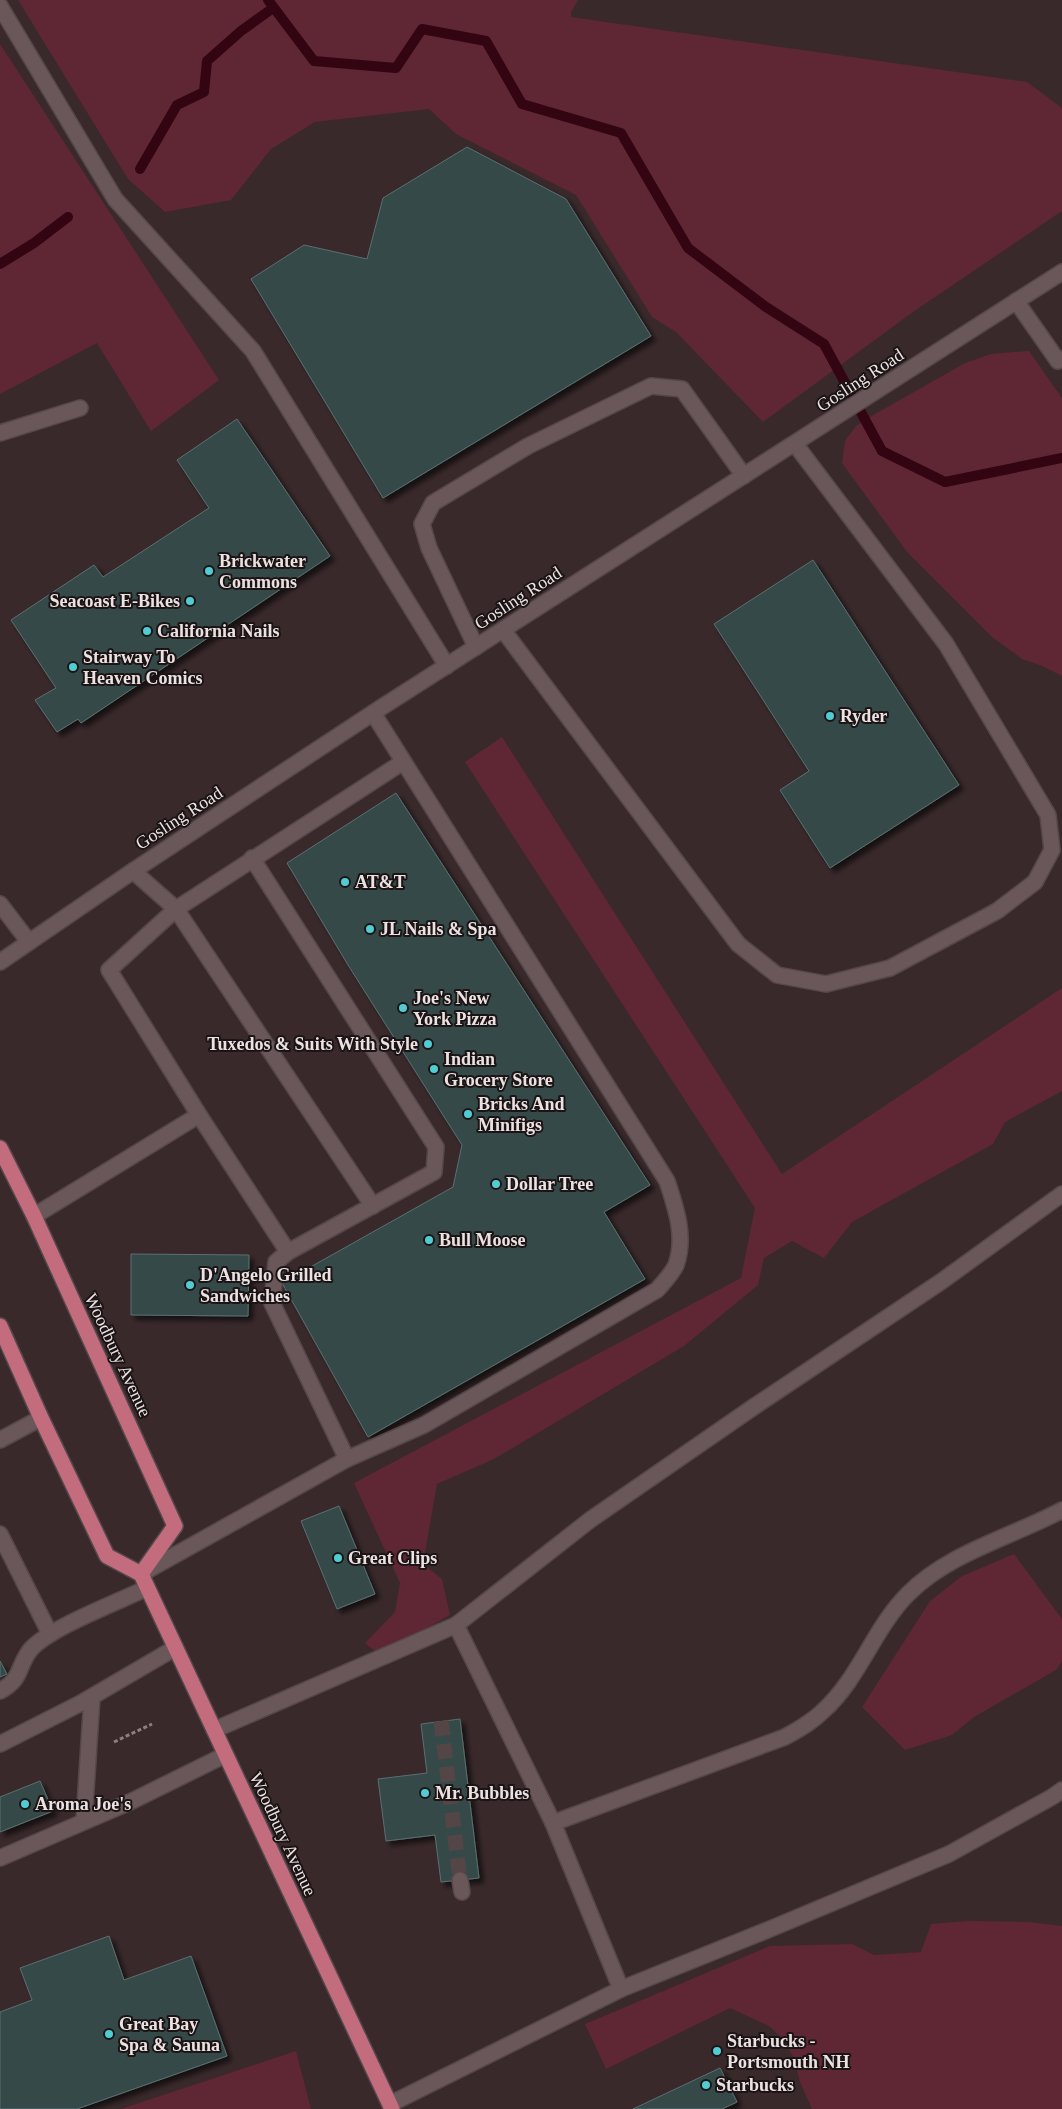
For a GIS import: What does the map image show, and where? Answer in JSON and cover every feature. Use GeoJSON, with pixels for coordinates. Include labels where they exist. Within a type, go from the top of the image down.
{"type":"FeatureCollection","features":[{"type":"Feature","properties":{"kind":"main road","name":"Woodbury Avenue"},"geometry":{"type":"LineString","coordinates":[[0,1148],[34,1216],[175,1526],[141,1574],[391,2106]]}},
{"type":"Feature","properties":{"kind":"main road"},"geometry":{"type":"LineString","coordinates":[[0,1326],[41,1418],[107,1556],[141,1574]]}},
{"type":"Feature","properties":{"kind":"street"},"geometry":{"type":"LineString","coordinates":[[0,6],[115,199],[253,350],[447,666]]}},
{"type":"Feature","properties":{"kind":"street","name":"Gosling Road"},"geometry":{"type":"LineString","coordinates":[[0,962],[133,871],[374,713],[1062,272]]}},
{"type":"Feature","properties":{"kind":"street"},"geometry":{"type":"LineString","coordinates":[[1016,301],[1058,361],[1062,359]]}},
{"type":"Feature","properties":{"kind":"street"},"geometry":{"type":"LineString","coordinates":[[476,647],[428,548],[422,524],[433,503],[528,446],[651,386],[682,390],[744,476]]}},
{"type":"Feature","properties":{"kind":"street"},"geometry":{"type":"LineString","coordinates":[[0,433],[80,408]]}},
{"type":"Feature","properties":{"kind":"street"},"geometry":{"type":"LineString","coordinates":[[503,630],[738,944],[777,975],[826,984],[890,968],[997,911],[1035,882],[1052,850],[1048,815],[946,644],[795,444]]}},
{"type":"Feature","properties":{"kind":"street"},"geometry":{"type":"LineString","coordinates":[[141,1574],[347,1459],[424,1425],[657,1290],[675,1267],[682,1240],[676,1208],[666,1181],[374,713]]}},
{"type":"Feature","properties":{"kind":"street"},"geometry":{"type":"LineString","coordinates":[[288,1252],[108,970],[176,909],[403,762]]}},
{"type":"Feature","properties":{"kind":"street"},"geometry":{"type":"LineString","coordinates":[[252,858],[436,1148],[434,1172],[288,1252],[276,1262],[272,1303],[347,1459]]}},
{"type":"Feature","properties":{"kind":"street"},"geometry":{"type":"LineString","coordinates":[[133,871],[176,909],[373,1206]]}},
{"type":"Feature","properties":{"kind":"street"},"geometry":{"type":"LineString","coordinates":[[0,904],[29,942]]}},
{"type":"Feature","properties":{"kind":"street"},"geometry":{"type":"LineString","coordinates":[[34,1216],[199,1115]]}},
{"type":"Feature","properties":{"kind":"street"},"geometry":{"type":"LineString","coordinates":[[214,1730],[456,1625],[590,1520],[755,1406],[942,1281],[1062,1194]]}},
{"type":"Feature","properties":{"kind":"street"},"geometry":{"type":"LineString","coordinates":[[0,1440],[41,1418]]}},
{"type":"Feature","properties":{"kind":"street"},"geometry":{"type":"LineString","coordinates":[[553,1823],[785,1737],[806,1725],[824,1711],[841,1691],[887,1621],[908,1594],[926,1579],[963,1556],[1062,1510]]}},
{"type":"Feature","properties":{"kind":"street"},"geometry":{"type":"LineString","coordinates":[[0,1534],[5,1558],[50,1634]]}},
{"type":"Feature","properties":{"kind":"street"},"geometry":{"type":"LineString","coordinates":[[0,1691],[12,1685],[31,1650],[50,1634],[147,1588]]}},
{"type":"Feature","properties":{"kind":"street"},"geometry":{"type":"LineString","coordinates":[[456,1625],[553,1823],[621,1988]]}},
{"type":"Feature","properties":{"kind":"street"},"geometry":{"type":"LineString","coordinates":[[0,1744],[92,1696],[175,1648]]}},
{"type":"Feature","properties":{"kind":"street"},"geometry":{"type":"LineString","coordinates":[[84,1821],[92,1696]]}},
{"type":"Feature","properties":{"kind":"street"},"geometry":{"type":"LineString","coordinates":[[0,1858],[130,1802],[225,1755]]}},
{"type":"Feature","properties":{"kind":"street"},"geometry":{"type":"LineString","coordinates":[[391,2106],[621,1988],[770,1929],[949,1854],[1062,1790]]}},
{"type":"Feature","properties":{"kind":"path"},"geometry":{"type":"LineString","coordinates":[[110,1744],[152,1724]]}},
{"type":"Feature","properties":{"kind":"shaded area"},"geometry":{"type":"Polygon","coordinates":[[[18,0],[578,0],[571,12],[571,17],[1027,82],[1062,108],[1062,211],[913,312],[763,422],[676,332],[652,317],[576,195],[456,134],[429,109],[315,122],[271,149],[231,200],[165,212],[128,179],[18,0]]]}},
{"type":"Feature","properties":{"kind":"shaded area"},"geometry":{"type":"Polygon","coordinates":[[[0,44],[219,380],[151,431],[97,343],[0,394],[0,44]]]}},
{"type":"Feature","properties":{"kind":"shaded area"},"geometry":{"type":"Polygon","coordinates":[[[1029,351],[1062,398],[1062,676],[1022,659],[992,637],[907,552],[842,463],[845,441],[856,426],[875,414],[965,363],[991,354],[1029,351]]]}},
{"type":"Feature","properties":{"kind":"shaded area"},"geometry":{"type":"Polygon","coordinates":[[[502,737],[782,1174],[1062,988],[1062,1091],[1005,1122],[993,1144],[852,1222],[824,1258],[792,1241],[764,1258],[758,1285],[684,1346],[494,1459],[437,1484],[423,1564],[442,1579],[450,1615],[390,1649],[377,1653],[365,1643],[395,1612],[400,1583],[354,1483],[741,1278],[755,1208],[465,762],[502,737]]]}},
{"type":"Feature","properties":{"kind":"shaded area"},"geometry":{"type":"Polygon","coordinates":[[[1014,1554],[1062,1619],[1062,1661],[1056,1670],[974,1717],[952,1735],[905,1750],[862,1707],[930,1601],[962,1576],[1014,1554]]]}},
{"type":"Feature","properties":{"kind":"shaded area"},"geometry":{"type":"Polygon","coordinates":[[[967,1921],[1029,1922],[1062,1926],[1062,2109],[812,2109],[800,2082],[794,2059],[785,2041],[769,2026],[730,2008],[606,2069],[585,2024],[770,1946],[852,1944],[874,1955],[921,1952],[931,1924],[967,1921]]]}},
{"type":"Feature","properties":{"kind":"shaded area"},"geometry":{"type":"Polygon","coordinates":[[[296,2051],[311,2109],[121,2109],[296,2051]]]}},
{"type":"Feature","properties":{"kind":"building"},"geometry":{"type":"Polygon","coordinates":[[[467,147],[566,199],[651,336],[383,498],[251,279],[304,245],[367,259],[383,198],[467,147]]]}},
{"type":"Feature","properties":{"kind":"building","name":"Brickwater Commons"},"geometry":{"type":"Polygon","coordinates":[[[237,419],[330,556],[81,723],[78,719],[57,732],[35,700],[56,688],[11,620],[94,565],[103,577],[209,508],[177,460],[237,419]]]}},
{"type":"Feature","properties":{"kind":"building"},"geometry":{"type":"Polygon","coordinates":[[[813,560],[959,785],[830,868],[780,790],[809,771],[714,624],[813,560]]]}},
{"type":"Feature","properties":{"kind":"building"},"geometry":{"type":"Polygon","coordinates":[[[396,793],[650,1185],[604,1212],[645,1279],[368,1437],[282,1283],[453,1187],[462,1145],[348,965],[287,863],[396,793]]]}},
{"type":"Feature","properties":{"kind":"building","name":"D'Angelo Grilled Sandwiches"},"geometry":{"type":"Polygon","coordinates":[[[131,1254],[249,1255],[248,1316],[131,1315],[131,1254]]]}},
{"type":"Feature","properties":{"kind":"building","name":"Great Clips"},"geometry":{"type":"Polygon","coordinates":[[[339,1506],[375,1594],[337,1609],[301,1521],[339,1506]]]}},
{"type":"Feature","properties":{"kind":"building"},"geometry":{"type":"Polygon","coordinates":[[[0,1661],[7,1674],[0,1677],[0,1661]]]}},
{"type":"Feature","properties":{"kind":"building","name":"Mr. Bubbles"},"geometry":{"type":"Polygon","coordinates":[[[460,1719],[479,1878],[441,1882],[435,1835],[386,1841],[378,1779],[427,1773],[421,1724],[460,1719]]]}},
{"type":"Feature","properties":{"kind":"building","name":"Aroma Joe's"},"geometry":{"type":"Polygon","coordinates":[[[40,1781],[53,1811],[0,1832],[0,1797],[40,1781]]]}},
{"type":"Feature","properties":{"kind":"building","name":"Great Bay Spa & Sauna"},"geometry":{"type":"Polygon","coordinates":[[[109,1936],[124,1980],[191,1956],[227,2056],[77,2109],[0,2109],[0,2012],[32,2000],[20,1968],[109,1936]]]}},
{"type":"Feature","properties":{"kind":"building","name":"Starbucks"},"geometry":{"type":"Polygon","coordinates":[[[720,2068],[737,2102],[722,2109],[633,2109],[720,2068]]]}},
{"type":"Feature","properties":{"kind":"waterway"},"geometry":{"type":"LineString","coordinates":[[268,0],[314,61],[396,68],[422,29],[486,41],[522,104],[621,133],[688,248],[766,307],[824,344],[882,451],[945,482],[1062,458]]}},
{"type":"Feature","properties":{"kind":"waterway"},"geometry":{"type":"LineString","coordinates":[[140,169],[177,105],[204,92],[207,61],[241,31],[273,8]]}},
{"type":"Feature","properties":{"kind":"waterway"},"geometry":{"type":"LineString","coordinates":[[0,264],[34,243],[68,217]]}},
{"type":"Feature","properties":{"kind":"tunnel"},"geometry":{"type":"LineString","coordinates":[[441,1721],[460,1880]]}},
{"type":"Feature","properties":{"kind":"place","name":"Brickwater Commons"},"geometry":{"type":"Point","coordinates":[209,571]}},
{"type":"Feature","properties":{"kind":"place","name":"Seacoast E-Bikes"},"geometry":{"type":"Point","coordinates":[190,601]}},
{"type":"Feature","properties":{"kind":"place","name":"California Nails"},"geometry":{"type":"Point","coordinates":[147,631]}},
{"type":"Feature","properties":{"kind":"place","name":"Stairway To Heaven Comics"},"geometry":{"type":"Point","coordinates":[73,667]}},
{"type":"Feature","properties":{"kind":"place","name":"Ryder"},"geometry":{"type":"Point","coordinates":[830,716]}},
{"type":"Feature","properties":{"kind":"place","name":"AT&T"},"geometry":{"type":"Point","coordinates":[345,882]}},
{"type":"Feature","properties":{"kind":"place","name":"JL Nails & Spa"},"geometry":{"type":"Point","coordinates":[370,929]}},
{"type":"Feature","properties":{"kind":"place","name":"Joe's New York Pizza"},"geometry":{"type":"Point","coordinates":[403,1008]}},
{"type":"Feature","properties":{"kind":"place","name":"Tuxedos & Suits With Style"},"geometry":{"type":"Point","coordinates":[428,1044]}},
{"type":"Feature","properties":{"kind":"place","name":"Indian Grocery Store"},"geometry":{"type":"Point","coordinates":[434,1069]}},
{"type":"Feature","properties":{"kind":"place","name":"Bricks And Minifigs"},"geometry":{"type":"Point","coordinates":[468,1114]}},
{"type":"Feature","properties":{"kind":"place","name":"Dollar Tree"},"geometry":{"type":"Point","coordinates":[496,1184]}},
{"type":"Feature","properties":{"kind":"place","name":"Bull Moose"},"geometry":{"type":"Point","coordinates":[429,1240]}},
{"type":"Feature","properties":{"kind":"place","name":"D'Angelo Grilled Sandwiches"},"geometry":{"type":"Point","coordinates":[190,1285]}},
{"type":"Feature","properties":{"kind":"place","name":"Great Clips"},"geometry":{"type":"Point","coordinates":[338,1558]}},
{"type":"Feature","properties":{"kind":"place","name":"Mr. Bubbles"},"geometry":{"type":"Point","coordinates":[425,1793]}},
{"type":"Feature","properties":{"kind":"place","name":"Aroma Joe's"},"geometry":{"type":"Point","coordinates":[25,1804]}},
{"type":"Feature","properties":{"kind":"place","name":"Great Bay Spa & Sauna"},"geometry":{"type":"Point","coordinates":[109,2034]}},
{"type":"Feature","properties":{"kind":"place","name":"Starbucks - Portsmouth NH"},"geometry":{"type":"Point","coordinates":[717,2051]}},
{"type":"Feature","properties":{"kind":"place","name":"Starbucks"},"geometry":{"type":"Point","coordinates":[706,2085]}}]}
